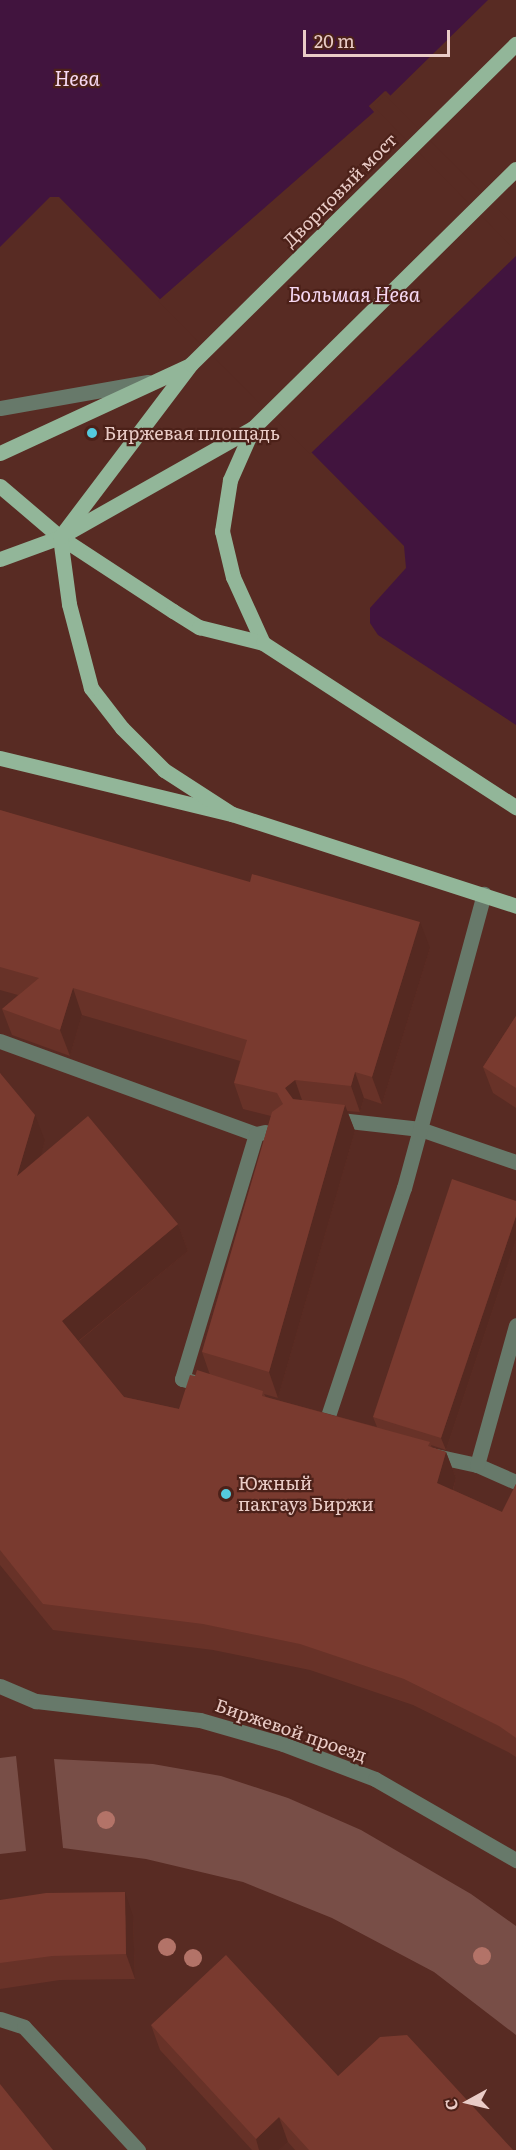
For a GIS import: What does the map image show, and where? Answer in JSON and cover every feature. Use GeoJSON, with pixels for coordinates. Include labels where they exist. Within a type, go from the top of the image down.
{"type":"FeatureCollection","features":[{"type":"Feature","properties":{"kind":"main road","name":"Дворцовый мост"},"geometry":{"type":"LineString","coordinates":[[191,364],[516,44]]}},
{"type":"Feature","properties":{"kind":"main road"},"geometry":{"type":"LineString","coordinates":[[0,559],[60,537],[253,428],[516,169]]}},
{"type":"Feature","properties":{"kind":"main road"},"geometry":{"type":"LineString","coordinates":[[0,453],[191,364]]}},
{"type":"Feature","properties":{"kind":"main road"},"geometry":{"type":"LineString","coordinates":[[191,364],[60,537],[69,604],[91,688],[122,728],[164,770],[232,814]]}},
{"type":"Feature","properties":{"kind":"main road"},"geometry":{"type":"LineString","coordinates":[[253,428],[230,480],[222,531],[233,577],[263,643]]}},
{"type":"Feature","properties":{"kind":"main road"},"geometry":{"type":"LineString","coordinates":[[0,486],[60,537],[199,627],[263,643],[516,807]]}},
{"type":"Feature","properties":{"kind":"main road"},"geometry":{"type":"LineString","coordinates":[[0,758],[232,814],[516,906]]}},
{"type":"Feature","properties":{"kind":"street"},"geometry":{"type":"LineString","coordinates":[[0,408],[156,380]]}},
{"type":"Feature","properties":{"kind":"street"},"geometry":{"type":"LineString","coordinates":[[326,1422],[420,1129],[484,894]]}},
{"type":"Feature","properties":{"kind":"street"},"geometry":{"type":"LineString","coordinates":[[0,1041],[256,1134],[283,1128]]}},
{"type":"Feature","properties":{"kind":"street"},"geometry":{"type":"LineString","coordinates":[[314,1117],[420,1129],[516,1162]]}},
{"type":"Feature","properties":{"kind":"street"},"geometry":{"type":"LineString","coordinates":[[226,1392],[182,1379],[256,1134]]}},
{"type":"Feature","properties":{"kind":"street"},"geometry":{"type":"LineString","coordinates":[[477,1465],[516,1325]]}},
{"type":"Feature","properties":{"kind":"street"},"geometry":{"type":"LineString","coordinates":[[411,1449],[477,1465],[516,1482]]}},
{"type":"Feature","properties":{"kind":"street","name":"Биржевой проезд"},"geometry":{"type":"LineString","coordinates":[[0,1686],[36,1701],[200,1720],[283,1744],[375,1779],[516,1860]]}},
{"type":"Feature","properties":{"kind":"street"},"geometry":{"type":"LineString","coordinates":[[0,2019],[24,2027],[138,2150]]}},
{"type":"Feature","properties":{"kind":"shaded area"},"geometry":{"type":"Polygon","coordinates":[[[16,1756],[26,1851],[0,1854],[0,1758],[16,1756]]]}},
{"type":"Feature","properties":{"kind":"shaded area"},"geometry":{"type":"Polygon","coordinates":[[[54,1759],[153,1764],[221,1776],[288,1798],[361,1830],[471,1894],[516,1926],[516,2035],[434,1972],[332,1918],[243,1882],[146,1859],[63,1848],[54,1759]]]}},
{"type":"Feature","properties":{"kind":"water","name":"Большая Нева"},"geometry":{"type":"Polygon","coordinates":[[[0,0],[516,0],[516,224],[386,91],[369,106],[516,256],[516,725],[378,635],[370,623],[370,608],[406,568],[404,546],[59,197],[50,197],[0,247],[0,0]]]}},
{"type":"Feature","properties":{"kind":"pier"},"geometry":{"type":"Polygon","coordinates":[[[488,0],[516,0],[516,227],[385,95],[373,106],[516,251],[516,256],[310,454],[158,301],[374,112],[369,106],[385,91],[390,96],[488,0]]]}},
{"type":"Feature","properties":{"kind":"building"},"geometry":{"type":"Polygon","coordinates":[[[0,810],[250,882],[252,874],[420,922],[372,1077],[355,1072],[351,1086],[295,1080],[285,1088],[293,1099],[345,1105],[269,1372],[202,1352],[272,1112],[283,1104],[277,1093],[234,1083],[247,1040],[73,988],[60,1030],[2,1009],[39,978],[0,967],[0,810]]]}},
{"type":"Feature","properties":{"kind":"building"},"geometry":{"type":"Polygon","coordinates":[[[516,1016],[516,1088],[483,1067],[516,1016]]]}},
{"type":"Feature","properties":{"kind":"building","name":"Южный пакгауз Биржи"},"geometry":{"type":"Polygon","coordinates":[[[0,1073],[35,1115],[17,1176],[88,1116],[178,1224],[62,1321],[124,1397],[179,1409],[190,1375],[195,1376],[197,1370],[263,1391],[262,1396],[430,1442],[428,1446],[446,1452],[437,1483],[502,1512],[516,1484],[516,1738],[499,1726],[404,1679],[300,1644],[203,1624],[43,1604],[0,1550],[0,1073]]]}},
{"type":"Feature","properties":{"kind":"building"},"geometry":{"type":"Polygon","coordinates":[[[452,1179],[516,1201],[516,1216],[441,1438],[373,1417],[452,1179]]]}},
{"type":"Feature","properties":{"kind":"building"},"geometry":{"type":"Polygon","coordinates":[[[125,1892],[126,1954],[52,1956],[0,1963],[0,1900],[46,1893],[125,1892]]]}},
{"type":"Feature","properties":{"kind":"building"},"geometry":{"type":"Polygon","coordinates":[[[226,1955],[338,2076],[380,2037],[407,2035],[513,2150],[309,2150],[279,2117],[256,2139],[151,2025],[226,1955]]]}},
{"type":"Feature","properties":{"kind":"building"},"geometry":{"type":"Polygon","coordinates":[[[0,2084],[53,2150],[0,2150],[0,2084]]]}},
{"type":"Feature","properties":{"kind":"place","name":"Биржевая площадь"},"geometry":{"type":"Point","coordinates":[92,433]}},
{"type":"Feature","properties":{"kind":"place","name":"Южный пакгауз Биржи"},"geometry":{"type":"Point","coordinates":[226,1494]}},
{"type":"Feature","properties":{"kind":"water label","name":"Нева"},"geometry":{"type":"Point","coordinates":[77,77]}}]}
